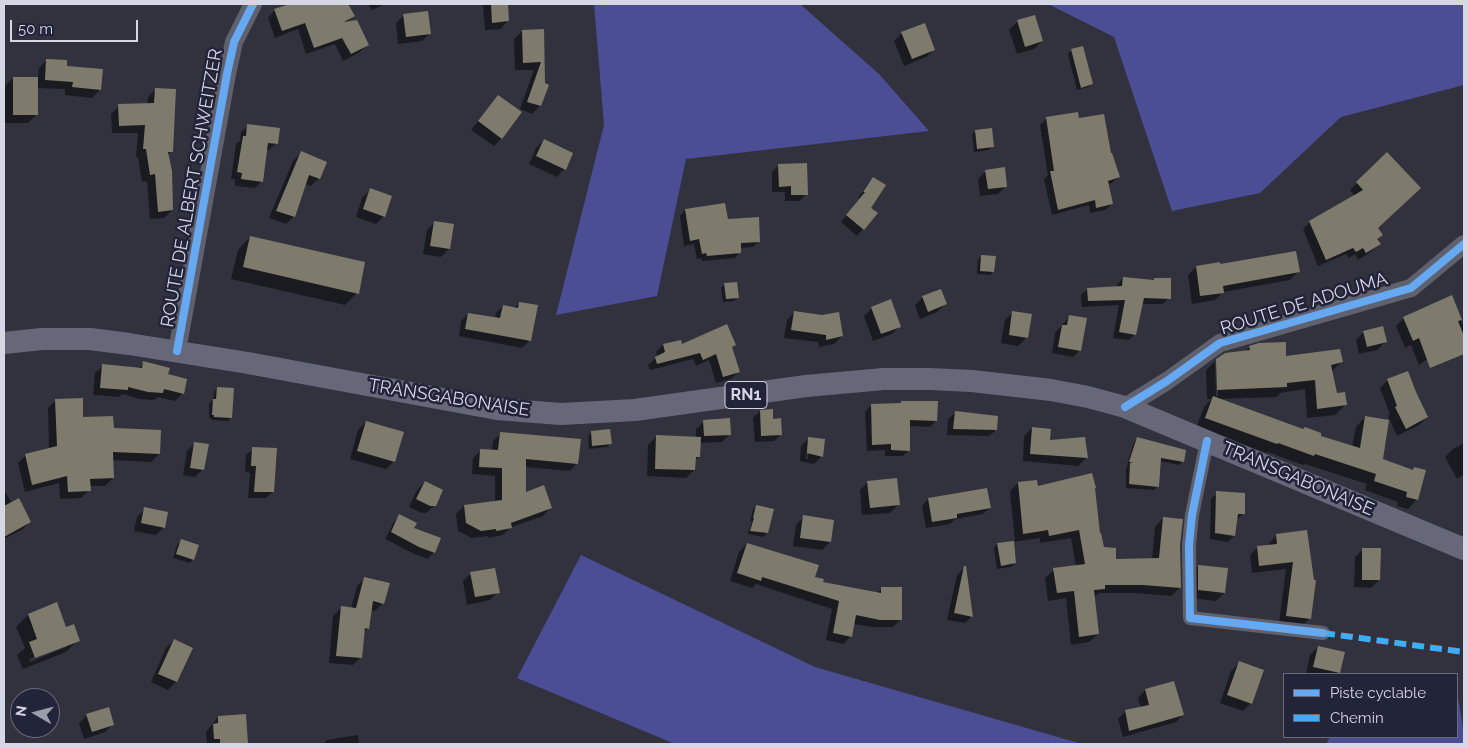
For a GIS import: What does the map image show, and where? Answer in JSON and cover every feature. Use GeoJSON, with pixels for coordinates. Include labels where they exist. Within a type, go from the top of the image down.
{"type":"FeatureCollection","features":[{"type":"Feature","properties":{"kind":"highway","name":"TRANSGABONAISE"},"geometry":{"type":"LineString","coordinates":[[4,343],[90,339],[177,351],[497,410],[536,413],[561,414],[627,410],[844,382],[930,379],[1010,385],[1088,397],[1125,407],[1464,549]]}},
{"type":"Feature","properties":{"kind":"street","name":"ROUTE DE ALBERT SCHWEITZER"},"geometry":{"type":"LineString","coordinates":[[177,351],[234,42],[253,4]]}},
{"type":"Feature","properties":{"kind":"street","name":"ROUTE DE ADOUMA"},"geometry":{"type":"LineString","coordinates":[[1125,407],[1167,381],[1220,343],[1410,288],[1464,244]]}},
{"type":"Feature","properties":{"kind":"street"},"geometry":{"type":"LineString","coordinates":[[1208,441],[1192,515],[1189,545],[1190,618],[1323,633]]}},
{"type":"Feature","properties":{"kind":"shaded area"},"geometry":{"type":"Polygon","coordinates":[[[594,4],[800,4],[879,74],[929,131],[686,159],[657,296],[556,315],[604,125],[594,4]]]}},
{"type":"Feature","properties":{"kind":"shaded area"},"geometry":{"type":"Polygon","coordinates":[[[1048,4],[1464,4],[1464,85],[1341,117],[1260,193],[1172,211],[1114,37],[1048,4]]]}},
{"type":"Feature","properties":{"kind":"shaded area"},"geometry":{"type":"Polygon","coordinates":[[[581,555],[815,667],[1082,744],[675,744],[517,678],[581,555]]]}},
{"type":"Feature","properties":{"kind":"shaded area"},"geometry":{"type":"Polygon","coordinates":[[[1458,697],[1464,744],[1326,744],[1329,738],[1458,738],[1458,697]]]}},
{"type":"Feature","properties":{"kind":"building"},"geometry":{"type":"Polygon","coordinates":[[[290,4],[348,4],[355,16],[344,22],[357,20],[369,45],[351,54],[342,38],[314,48],[305,23],[282,31],[274,9],[290,4]]]}},
{"type":"Feature","properties":{"kind":"building"},"geometry":{"type":"Polygon","coordinates":[[[491,4],[508,4],[509,21],[492,23],[491,4]]]}},
{"type":"Feature","properties":{"kind":"building"},"geometry":{"type":"Polygon","coordinates":[[[428,11],[431,34],[406,37],[403,14],[428,11]]]}},
{"type":"Feature","properties":{"kind":"building"},"geometry":{"type":"Polygon","coordinates":[[[1035,15],[1043,41],[1025,47],[1017,20],[1035,15]]]}},
{"type":"Feature","properties":{"kind":"building"},"geometry":{"type":"Polygon","coordinates":[[[925,23],[935,50],[912,59],[901,32],[925,23]]]}},
{"type":"Feature","properties":{"kind":"building"},"geometry":{"type":"Polygon","coordinates":[[[544,29],[545,83],[549,85],[541,106],[527,102],[541,62],[523,63],[522,30],[544,29]]]}},
{"type":"Feature","properties":{"kind":"building"},"geometry":{"type":"Polygon","coordinates":[[[1083,46],[1093,84],[1081,88],[1071,49],[1083,46]]]}},
{"type":"Feature","properties":{"kind":"building"},"geometry":{"type":"Polygon","coordinates":[[[46,59],[67,60],[67,66],[103,69],[101,90],[72,87],[73,82],[45,80],[46,59]]]}},
{"type":"Feature","properties":{"kind":"building"},"geometry":{"type":"Polygon","coordinates":[[[13,77],[38,77],[38,115],[13,115],[13,77]]]}},
{"type":"Feature","properties":{"kind":"building"},"geometry":{"type":"Polygon","coordinates":[[[155,88],[176,89],[173,152],[168,152],[172,171],[173,210],[158,212],[155,174],[150,175],[146,149],[143,149],[145,125],[119,126],[118,104],[154,103],[155,88]]]}},
{"type":"Feature","properties":{"kind":"building"},"geometry":{"type":"Polygon","coordinates":[[[498,95],[522,112],[502,139],[478,121],[498,95]]]}},
{"type":"Feature","properties":{"kind":"building"},"geometry":{"type":"Polygon","coordinates":[[[1078,112],[1079,118],[1104,114],[1111,153],[1120,177],[1108,181],[1113,204],[1096,208],[1095,200],[1058,210],[1050,171],[1054,171],[1046,117],[1078,112]]]}},
{"type":"Feature","properties":{"kind":"building"},"geometry":{"type":"Polygon","coordinates":[[[247,124],[280,128],[278,144],[268,143],[263,182],[241,179],[242,173],[237,172],[247,124]]]}},
{"type":"Feature","properties":{"kind":"building"},"geometry":{"type":"Polygon","coordinates":[[[992,128],[994,147],[977,149],[975,130],[992,128]]]}},
{"type":"Feature","properties":{"kind":"building"},"geometry":{"type":"Polygon","coordinates":[[[544,139],[573,153],[566,170],[536,156],[544,139]]]}},
{"type":"Feature","properties":{"kind":"building"},"geometry":{"type":"Polygon","coordinates":[[[301,151],[327,162],[320,179],[309,175],[295,217],[276,211],[301,151]]]}},
{"type":"Feature","properties":{"kind":"building"},"geometry":{"type":"Polygon","coordinates":[[[1387,152],[1421,188],[1378,228],[1383,235],[1377,239],[1381,244],[1366,253],[1363,248],[1356,252],[1353,248],[1326,260],[1309,221],[1363,190],[1356,182],[1387,152]]]}},
{"type":"Feature","properties":{"kind":"building"},"geometry":{"type":"Polygon","coordinates":[[[807,163],[808,195],[791,195],[791,186],[779,187],[778,164],[807,163]]]}},
{"type":"Feature","properties":{"kind":"building"},"geometry":{"type":"Polygon","coordinates":[[[1005,167],[1007,187],[988,189],[985,170],[1005,167]]]}},
{"type":"Feature","properties":{"kind":"building"},"geometry":{"type":"Polygon","coordinates":[[[873,177],[886,185],[871,208],[878,213],[864,230],[846,215],[865,192],[863,192],[873,177]]]}},
{"type":"Feature","properties":{"kind":"building"},"geometry":{"type":"Polygon","coordinates":[[[370,188],[392,196],[385,217],[363,209],[370,188]]]}},
{"type":"Feature","properties":{"kind":"building"},"geometry":{"type":"Polygon","coordinates":[[[725,203],[728,219],[759,217],[760,242],[741,243],[741,253],[707,256],[706,253],[702,254],[699,239],[690,241],[685,209],[725,203]]]}},
{"type":"Feature","properties":{"kind":"building"},"geometry":{"type":"Polygon","coordinates":[[[434,221],[454,224],[450,249],[430,246],[434,221]]]}},
{"type":"Feature","properties":{"kind":"building"},"geometry":{"type":"Polygon","coordinates":[[[250,236],[365,262],[359,294],[243,267],[250,236]]]}},
{"type":"Feature","properties":{"kind":"building"},"geometry":{"type":"Polygon","coordinates":[[[1296,251],[1300,272],[1223,286],[1224,293],[1200,296],[1196,266],[1220,262],[1220,264],[1296,251]]]}},
{"type":"Feature","properties":{"kind":"building"},"geometry":{"type":"Polygon","coordinates":[[[981,255],[996,256],[994,272],[980,271],[981,255]]]}},
{"type":"Feature","properties":{"kind":"building"},"geometry":{"type":"Polygon","coordinates":[[[1123,277],[1154,280],[1154,278],[1171,278],[1171,299],[1144,298],[1136,335],[1119,332],[1125,300],[1088,301],[1087,288],[1122,286],[1123,277]]]}},
{"type":"Feature","properties":{"kind":"building"},"geometry":{"type":"Polygon","coordinates":[[[737,282],[739,298],[726,299],[724,283],[737,282]]]}},
{"type":"Feature","properties":{"kind":"building"},"geometry":{"type":"Polygon","coordinates":[[[941,289],[947,304],[928,312],[922,296],[941,289]]]}},
{"type":"Feature","properties":{"kind":"building"},"geometry":{"type":"Polygon","coordinates":[[[1452,295],[1462,320],[1458,321],[1464,336],[1464,354],[1430,368],[1419,338],[1413,341],[1403,317],[1452,295]]]}},
{"type":"Feature","properties":{"kind":"building"},"geometry":{"type":"Polygon","coordinates":[[[891,299],[901,327],[881,334],[871,307],[891,299]]]}},
{"type":"Feature","properties":{"kind":"building"},"geometry":{"type":"Polygon","coordinates":[[[519,302],[538,305],[531,341],[465,329],[468,313],[500,318],[503,305],[518,308],[519,302]]]}},
{"type":"Feature","properties":{"kind":"building"},"geometry":{"type":"Polygon","coordinates":[[[794,311],[822,315],[839,312],[843,336],[826,340],[826,335],[791,330],[794,311]]]}},
{"type":"Feature","properties":{"kind":"building"},"geometry":{"type":"Polygon","coordinates":[[[1012,311],[1032,314],[1028,338],[1009,335],[1012,311]]]}},
{"type":"Feature","properties":{"kind":"building"},"geometry":{"type":"Polygon","coordinates":[[[1069,315],[1087,318],[1081,351],[1058,347],[1062,325],[1067,325],[1069,315]]]}},
{"type":"Feature","properties":{"kind":"building"},"geometry":{"type":"Polygon","coordinates":[[[727,324],[736,345],[732,347],[740,372],[723,377],[716,354],[703,360],[700,353],[657,364],[655,357],[665,352],[663,344],[681,340],[682,344],[727,324]]]}},
{"type":"Feature","properties":{"kind":"building"},"geometry":{"type":"Polygon","coordinates":[[[1383,326],[1387,342],[1367,347],[1363,331],[1383,326]]]}},
{"type":"Feature","properties":{"kind":"building"},"geometry":{"type":"Polygon","coordinates":[[[1286,342],[1286,356],[1340,349],[1343,362],[1331,365],[1337,393],[1345,392],[1347,405],[1317,409],[1315,380],[1287,383],[1287,387],[1217,390],[1216,359],[1225,353],[1250,350],[1249,346],[1259,343],[1286,342]]]}},
{"type":"Feature","properties":{"kind":"building"},"geometry":{"type":"Polygon","coordinates":[[[143,361],[170,368],[168,374],[187,379],[184,394],[164,389],[163,393],[148,392],[128,387],[128,390],[100,388],[102,364],[142,368],[143,361]]]}},
{"type":"Feature","properties":{"kind":"building"},"geometry":{"type":"Polygon","coordinates":[[[1408,371],[1428,417],[1406,429],[1395,407],[1397,406],[1387,379],[1408,371]]]}},
{"type":"Feature","properties":{"kind":"building"},"geometry":{"type":"Polygon","coordinates":[[[217,387],[234,388],[232,418],[214,417],[212,415],[213,399],[216,399],[217,387]]]}},
{"type":"Feature","properties":{"kind":"building"},"geometry":{"type":"Polygon","coordinates":[[[1213,396],[1303,429],[1305,427],[1321,433],[1321,436],[1360,448],[1365,416],[1389,420],[1383,459],[1413,470],[1414,467],[1426,470],[1418,500],[1406,497],[1407,492],[1374,481],[1376,474],[1277,444],[1205,418],[1213,396]]]}},
{"type":"Feature","properties":{"kind":"building"},"geometry":{"type":"Polygon","coordinates":[[[83,398],[83,417],[113,416],[114,428],[161,430],[160,454],[113,452],[114,478],[90,479],[91,491],[68,492],[67,476],[32,485],[25,454],[57,446],[55,399],[83,398]]]}},
{"type":"Feature","properties":{"kind":"building"},"geometry":{"type":"Polygon","coordinates":[[[901,401],[938,401],[937,421],[910,420],[910,451],[891,450],[891,444],[872,445],[871,404],[901,403],[901,401]]]}},
{"type":"Feature","properties":{"kind":"building"},"geometry":{"type":"Polygon","coordinates":[[[773,409],[773,419],[781,418],[782,435],[761,436],[760,410],[773,409]]]}},
{"type":"Feature","properties":{"kind":"building"},"geometry":{"type":"Polygon","coordinates":[[[955,411],[998,416],[997,430],[953,429],[955,411]]]}},
{"type":"Feature","properties":{"kind":"building"},"geometry":{"type":"Polygon","coordinates":[[[730,418],[731,435],[704,436],[703,420],[730,418]]]}},
{"type":"Feature","properties":{"kind":"building"},"geometry":{"type":"Polygon","coordinates":[[[366,421],[404,432],[395,462],[357,451],[366,421]]]}},
{"type":"Feature","properties":{"kind":"building"},"geometry":{"type":"Polygon","coordinates":[[[1032,427],[1051,429],[1050,440],[1085,437],[1088,458],[1030,454],[1032,427]]]}},
{"type":"Feature","properties":{"kind":"building"},"geometry":{"type":"Polygon","coordinates":[[[610,429],[612,444],[592,446],[591,431],[610,429]]]}},
{"type":"Feature","properties":{"kind":"building"},"geometry":{"type":"Polygon","coordinates":[[[500,432],[581,439],[578,464],[526,459],[526,492],[544,485],[552,508],[511,523],[512,528],[481,531],[466,523],[464,505],[502,500],[502,468],[479,467],[480,449],[498,450],[500,432]]]}},
{"type":"Feature","properties":{"kind":"building"},"geometry":{"type":"Polygon","coordinates":[[[656,435],[701,437],[700,457],[696,457],[695,470],[655,469],[656,435]]]}},
{"type":"Feature","properties":{"kind":"building"},"geometry":{"type":"Polygon","coordinates":[[[808,437],[825,439],[823,457],[807,453],[808,437]]]}},
{"type":"Feature","properties":{"kind":"building"},"geometry":{"type":"Polygon","coordinates":[[[1137,437],[1186,450],[1184,462],[1161,458],[1159,487],[1129,484],[1130,463],[1133,462],[1129,462],[1137,437]]]}},
{"type":"Feature","properties":{"kind":"building"},"geometry":{"type":"Polygon","coordinates":[[[194,442],[209,444],[204,470],[190,468],[194,442]]]}},
{"type":"Feature","properties":{"kind":"building"},"geometry":{"type":"Polygon","coordinates":[[[252,447],[277,448],[274,492],[254,492],[256,466],[251,466],[252,447]]]}},
{"type":"Feature","properties":{"kind":"building"},"geometry":{"type":"Polygon","coordinates":[[[1092,473],[1096,488],[1100,533],[1104,547],[1116,548],[1116,559],[1159,558],[1163,517],[1183,519],[1180,545],[1181,588],[1105,585],[1105,589],[1094,590],[1099,634],[1079,637],[1074,591],[1057,593],[1053,568],[1085,564],[1079,530],[1049,536],[1048,530],[1023,534],[1018,482],[1037,480],[1038,486],[1092,473]]]}},
{"type":"Feature","properties":{"kind":"building"},"geometry":{"type":"Polygon","coordinates":[[[897,478],[900,505],[870,508],[867,481],[897,478]]]}},
{"type":"Feature","properties":{"kind":"building"},"geometry":{"type":"Polygon","coordinates":[[[425,481],[443,490],[436,506],[430,506],[416,499],[425,481]]]}},
{"type":"Feature","properties":{"kind":"building"},"geometry":{"type":"Polygon","coordinates":[[[987,488],[991,508],[957,514],[957,518],[932,522],[928,498],[987,488]]]}},
{"type":"Feature","properties":{"kind":"building"},"geometry":{"type":"Polygon","coordinates":[[[1216,491],[1245,493],[1245,514],[1238,514],[1235,536],[1215,533],[1216,491]]]}},
{"type":"Feature","properties":{"kind":"building"},"geometry":{"type":"Polygon","coordinates":[[[19,498],[31,522],[4,537],[4,506],[19,498]]]}},
{"type":"Feature","properties":{"kind":"building"},"geometry":{"type":"Polygon","coordinates":[[[756,505],[774,509],[768,533],[750,531],[756,505]]]}},
{"type":"Feature","properties":{"kind":"building"},"geometry":{"type":"Polygon","coordinates":[[[144,507],[168,512],[165,528],[141,523],[144,507]]]}},
{"type":"Feature","properties":{"kind":"building"},"geometry":{"type":"Polygon","coordinates":[[[399,514],[417,523],[414,528],[441,538],[435,553],[391,532],[399,514]]]}},
{"type":"Feature","properties":{"kind":"building"},"geometry":{"type":"Polygon","coordinates":[[[803,515],[834,520],[831,542],[800,538],[803,515]]]}},
{"type":"Feature","properties":{"kind":"building"},"geometry":{"type":"Polygon","coordinates":[[[1307,530],[1314,580],[1316,580],[1311,619],[1286,616],[1293,562],[1259,566],[1257,546],[1277,544],[1276,534],[1307,530]]]}},
{"type":"Feature","properties":{"kind":"building"},"geometry":{"type":"Polygon","coordinates":[[[181,539],[199,545],[194,560],[176,554],[181,539]]]}},
{"type":"Feature","properties":{"kind":"building"},"geometry":{"type":"Polygon","coordinates":[[[1014,541],[1016,563],[1001,566],[997,543],[1014,541]]]}},
{"type":"Feature","properties":{"kind":"building"},"geometry":{"type":"Polygon","coordinates":[[[747,543],[819,565],[815,577],[824,579],[823,582],[881,593],[881,587],[902,587],[902,620],[880,620],[856,615],[852,637],[833,633],[839,601],[762,577],[761,581],[737,573],[747,543]]]}},
{"type":"Feature","properties":{"kind":"building"},"geometry":{"type":"Polygon","coordinates":[[[1362,548],[1381,548],[1380,580],[1362,580],[1362,548]]]}},
{"type":"Feature","properties":{"kind":"building"},"geometry":{"type":"Polygon","coordinates":[[[1198,565],[1228,568],[1225,593],[1198,590],[1198,565]]]}},
{"type":"Feature","properties":{"kind":"building"},"geometry":{"type":"Polygon","coordinates":[[[964,566],[966,566],[973,617],[954,613],[964,566]]]}},
{"type":"Feature","properties":{"kind":"building"},"geometry":{"type":"Polygon","coordinates":[[[495,568],[500,593],[475,597],[470,572],[495,568]]]}},
{"type":"Feature","properties":{"kind":"building"},"geometry":{"type":"Polygon","coordinates":[[[364,577],[390,583],[384,604],[373,601],[369,629],[365,628],[362,658],[336,656],[341,606],[356,608],[364,577]]]}},
{"type":"Feature","properties":{"kind":"building"},"geometry":{"type":"Polygon","coordinates":[[[57,602],[66,627],[74,624],[80,641],[35,658],[29,642],[37,639],[28,614],[57,602]]]}},
{"type":"Feature","properties":{"kind":"building"},"geometry":{"type":"Polygon","coordinates":[[[174,639],[193,648],[177,682],[158,674],[174,639]]]}},
{"type":"Feature","properties":{"kind":"building"},"geometry":{"type":"Polygon","coordinates":[[[1318,646],[1345,652],[1340,673],[1313,667],[1318,646]]]}},
{"type":"Feature","properties":{"kind":"building"},"geometry":{"type":"Polygon","coordinates":[[[1239,661],[1264,670],[1252,704],[1227,695],[1239,661]]]}},
{"type":"Feature","properties":{"kind":"building"},"geometry":{"type":"Polygon","coordinates":[[[1174,681],[1184,715],[1129,731],[1125,710],[1149,705],[1145,689],[1174,681]]]}},
{"type":"Feature","properties":{"kind":"building"},"geometry":{"type":"Polygon","coordinates":[[[109,707],[114,725],[92,732],[86,714],[109,707]]]}},
{"type":"Feature","properties":{"kind":"building"},"geometry":{"type":"Polygon","coordinates":[[[246,714],[248,744],[220,744],[220,739],[214,739],[213,724],[218,723],[218,716],[246,714]]]}},
{"type":"Feature","properties":{"kind":"marked path"},"geometry":{"type":"LineString","coordinates":[[1323,633],[1464,652]]}},
{"type":"Feature","properties":{"kind":"cycle path"},"geometry":{"type":"LineString","coordinates":[[177,351],[234,42],[253,4]]}},
{"type":"Feature","properties":{"kind":"cycle path"},"geometry":{"type":"LineString","coordinates":[[1125,407],[1167,381],[1220,343],[1411,288],[1464,244]]}},
{"type":"Feature","properties":{"kind":"cycle path"},"geometry":{"type":"LineString","coordinates":[[1207,441],[1192,515],[1189,545],[1190,618],[1323,633]]}}]}
